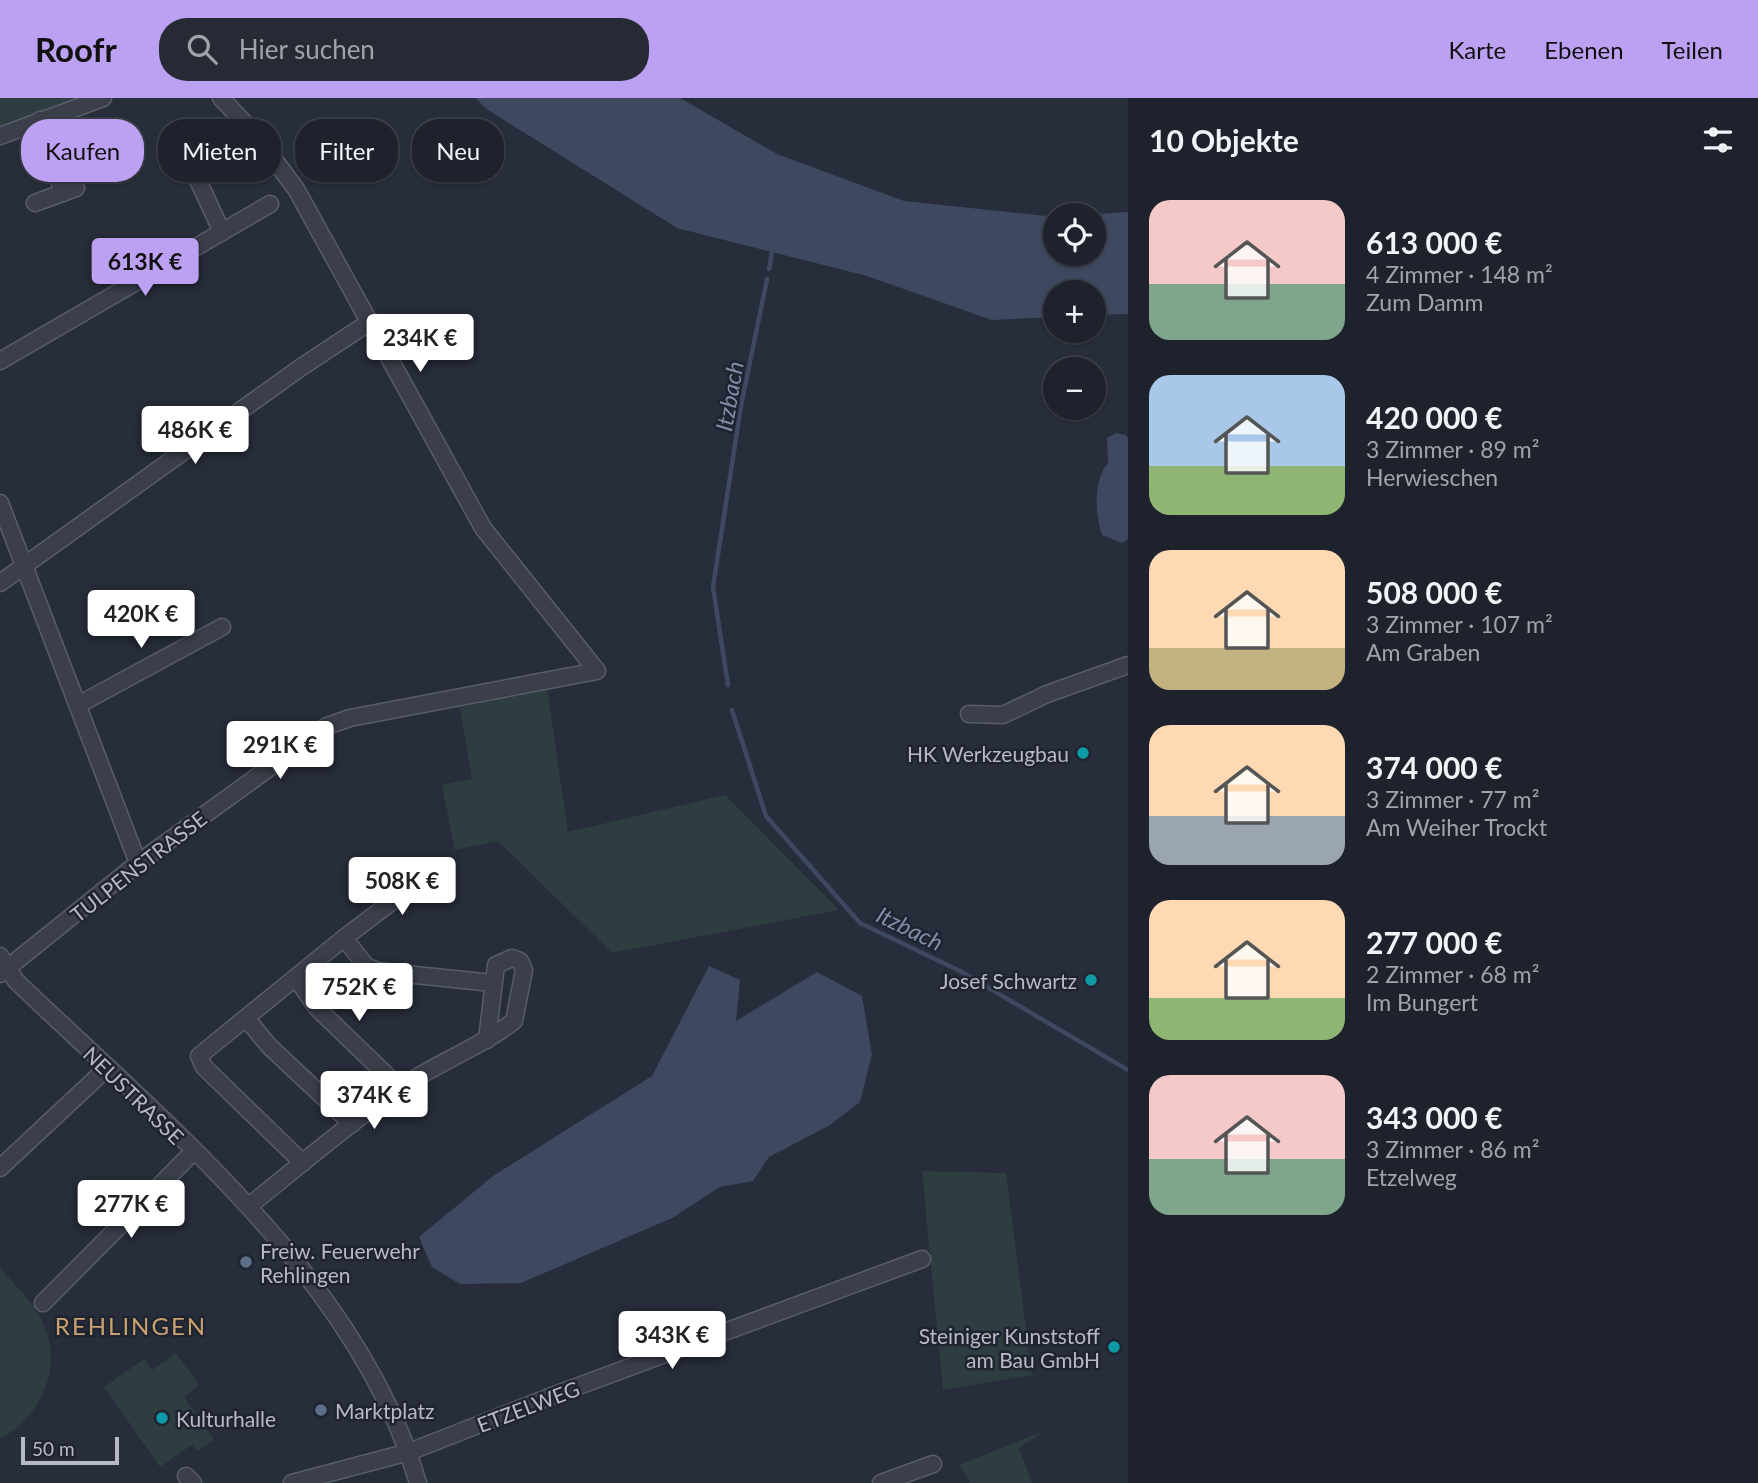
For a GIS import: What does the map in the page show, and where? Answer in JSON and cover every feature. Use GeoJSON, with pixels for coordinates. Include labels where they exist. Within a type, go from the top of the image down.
{"type":"FeatureCollection","features":[{"type":"Feature","properties":{"kind":"street"},"geometry":{"type":"LineString","coordinates":[[43,119],[103,98]]}},
{"type":"Feature","properties":{"kind":"street"},"geometry":{"type":"LineString","coordinates":[[0,583],[300,368],[371,321],[296,189],[255,134],[221,98]]}},
{"type":"Feature","properties":{"kind":"street"},"geometry":{"type":"LineString","coordinates":[[0,136],[21,128]]}},
{"type":"Feature","properties":{"kind":"street"},"geometry":{"type":"LineString","coordinates":[[35,204],[70,190],[67,182]]}},
{"type":"Feature","properties":{"kind":"street"},"geometry":{"type":"LineString","coordinates":[[199,182],[222,232]]}},
{"type":"Feature","properties":{"kind":"street"},"geometry":{"type":"LineString","coordinates":[[0,361],[270,204]]}},
{"type":"Feature","properties":{"kind":"street","name":"TULPENSTRASSE"},"geometry":{"type":"LineString","coordinates":[[2,966],[327,726],[350,718],[597,671],[483,528],[371,321]]}},
{"type":"Feature","properties":{"kind":"street"},"geometry":{"type":"LineString","coordinates":[[0,503],[138,863]]}},
{"type":"Feature","properties":{"kind":"street"},"geometry":{"type":"LineString","coordinates":[[78,705],[222,626]]}},
{"type":"Feature","properties":{"kind":"street"},"geometry":{"type":"LineString","coordinates":[[969,714],[1003,715],[1047,694],[1128,664]]}},
{"type":"Feature","properties":{"kind":"street"},"geometry":{"type":"LineString","coordinates":[[303,1163],[204,1067],[199,1056],[344,938],[423,878],[444,869]]}},
{"type":"Feature","properties":{"kind":"street"},"geometry":{"type":"LineString","coordinates":[[344,938],[366,965],[377,971],[492,983]]}},
{"type":"Feature","properties":{"kind":"street"},"geometry":{"type":"LineString","coordinates":[[249,1206],[400,1088],[433,1066],[487,1040],[514,1021],[524,970],[520,961],[512,958],[502,960],[496,965],[487,1040]]}},
{"type":"Feature","properties":{"kind":"street","name":"NEUSTRASSE"},"geometry":{"type":"LineString","coordinates":[[2,966],[249,1206],[298,1266],[353,1344],[390,1406],[409,1452],[418,1483]]}},
{"type":"Feature","properties":{"kind":"street"},"geometry":{"type":"LineString","coordinates":[[296,978],[317,1008],[400,1088]]}},
{"type":"Feature","properties":{"kind":"street"},"geometry":{"type":"LineString","coordinates":[[246,1017],[268,1046],[352,1124]]}},
{"type":"Feature","properties":{"kind":"street"},"geometry":{"type":"LineString","coordinates":[[0,1168],[107,1068]]}},
{"type":"Feature","properties":{"kind":"street"},"geometry":{"type":"LineString","coordinates":[[43,1303],[193,1152]]}},
{"type":"Feature","properties":{"kind":"street","name":"ETZELWEG"},"geometry":{"type":"LineString","coordinates":[[292,1483],[409,1452],[557,1394],[922,1259]]}},
{"type":"Feature","properties":{"kind":"street"},"geometry":{"type":"LineString","coordinates":[[891,1481],[933,1464]]}},
{"type":"Feature","properties":{"kind":"shaded area"},"geometry":{"type":"Polygon","coordinates":[[[0,98],[88,98],[30,119],[21,119],[21,122],[0,130],[0,98]]]}},
{"type":"Feature","properties":{"kind":"shaded area"},"geometry":{"type":"Polygon","coordinates":[[[547,688],[568,832],[725,795],[839,910],[612,953],[498,841],[455,850],[442,785],[472,779],[460,708],[547,688]]]}},
{"type":"Feature","properties":{"kind":"shaded area"},"geometry":{"type":"Polygon","coordinates":[[[922,1171],[1006,1173],[1032,1375],[943,1390],[922,1171]]]}},
{"type":"Feature","properties":{"kind":"shaded area"},"geometry":{"type":"Polygon","coordinates":[[[0,1268],[38,1314],[46,1331],[50,1367],[46,1385],[29,1416],[0,1439],[0,1268]]]}},
{"type":"Feature","properties":{"kind":"shaded area","name":"Kulturhalle"},"geometry":{"type":"Polygon","coordinates":[[[176,1353],[199,1385],[184,1397],[214,1440],[198,1451],[193,1444],[160,1467],[104,1387],[144,1359],[152,1370],[176,1353]]]}},
{"type":"Feature","properties":{"kind":"shaded area"},"geometry":{"type":"Polygon","coordinates":[[[1046,1430],[1019,1448],[1032,1483],[970,1483],[959,1465],[1046,1430]]]}},
{"type":"Feature","properties":{"kind":"water"},"geometry":{"type":"Polygon","coordinates":[[[475,98],[680,98],[777,154],[904,201],[1043,216],[1043,266],[1106,266],[1106,214],[1128,212],[1128,314],[1106,315],[1106,280],[1043,280],[1043,318],[992,320],[867,276],[677,228],[488,110],[475,98]]]}},
{"type":"Feature","properties":{"kind":"water"},"geometry":{"type":"Polygon","coordinates":[[[1116,433],[1126,435],[1128,439],[1128,539],[1122,543],[1102,535],[1097,507],[1100,478],[1108,463],[1107,438],[1116,433]]]}},
{"type":"Feature","properties":{"kind":"water"},"geometry":{"type":"Polygon","coordinates":[[[709,966],[740,980],[736,1021],[817,972],[862,996],[872,1054],[860,1102],[830,1125],[769,1157],[753,1181],[720,1187],[672,1218],[521,1283],[460,1284],[432,1267],[419,1237],[493,1176],[652,1076],[709,966]]]}},
{"type":"Feature","properties":{"kind":"waterway","name":"Itzbach"},"geometry":{"type":"LineString","coordinates":[[769,269],[772,252]]}},
{"type":"Feature","properties":{"kind":"waterway","name":"Itzbach"},"geometry":{"type":"LineString","coordinates":[[728,685],[713,587],[741,406],[767,279]]}},
{"type":"Feature","properties":{"kind":"waterway","name":"Itzbach"},"geometry":{"type":"LineString","coordinates":[[732,710],[766,816],[860,923],[960,971],[1128,1070]]}},
{"type":"Feature","properties":{"kind":"place","name":"HK Werkzeugbau"},"geometry":{"type":"Point","coordinates":[1083,753]}},
{"type":"Feature","properties":{"kind":"place","name":"Josef Schwartz"},"geometry":{"type":"Point","coordinates":[1091,980]}},
{"type":"Feature","properties":{"kind":"place","name":"Freiw. Feuerwehr Rehlingen"},"geometry":{"type":"Point","coordinates":[246,1262]}},
{"type":"Feature","properties":{"kind":"place","name":"Steiniger Kunststoff am Bau GmbH"},"geometry":{"type":"Point","coordinates":[1114,1347]}},
{"type":"Feature","properties":{"kind":"place","name":"Marktplatz"},"geometry":{"type":"Point","coordinates":[321,1410]}},
{"type":"Feature","properties":{"kind":"place","name":"Kulturhalle"},"geometry":{"type":"Point","coordinates":[162,1418]}},
{"type":"Feature","properties":{"kind":"district","name":"REHLINGEN"},"geometry":{"type":"Point","coordinates":[131,1325]}}]}
